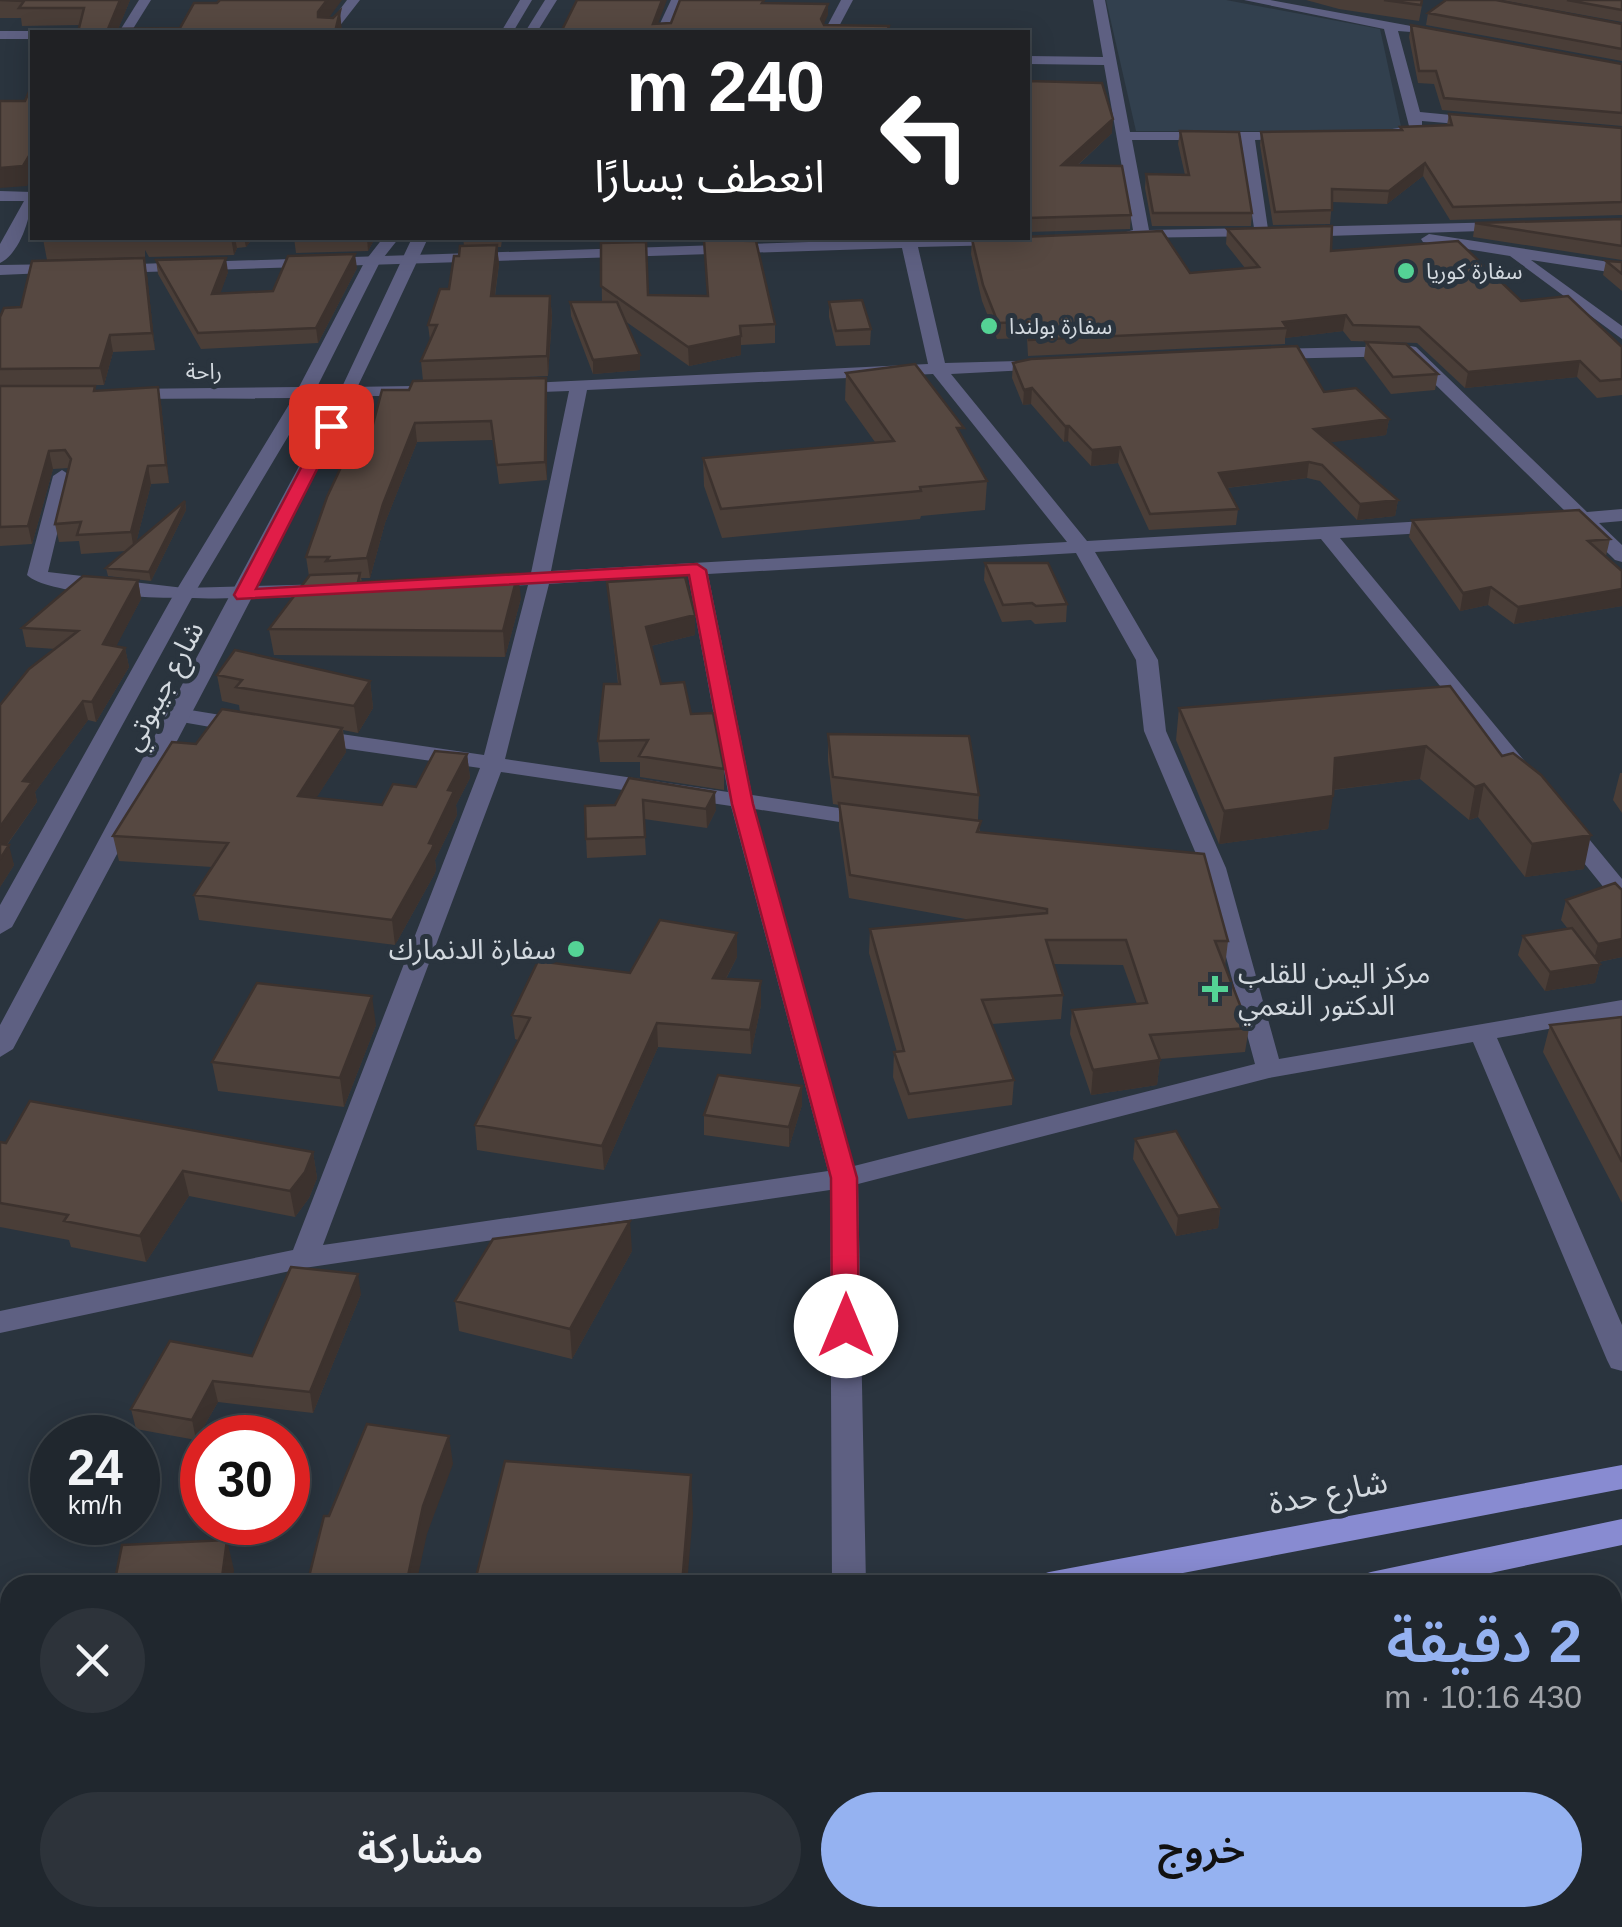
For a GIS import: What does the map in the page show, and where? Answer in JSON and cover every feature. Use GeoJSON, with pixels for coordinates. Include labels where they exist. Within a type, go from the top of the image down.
{"type":"FeatureCollection","features":[{"type":"Feature","properties":{"kind":"main road","name":"شارع حدة"},"geometry":{"type":"LineString","coordinates":[[1102,1575],[1622,1477]]}},
{"type":"Feature","properties":{"kind":"main road"},"geometry":{"type":"LineString","coordinates":[[1418,1575],[1622,1532]]}},
{"type":"Feature","properties":{"kind":"street"},"geometry":{"type":"LineString","coordinates":[[126,30],[146,0]]}},
{"type":"Feature","properties":{"kind":"street"},"geometry":{"type":"LineString","coordinates":[[331,30],[354,0]]}},
{"type":"Feature","properties":{"kind":"street"},"geometry":{"type":"LineString","coordinates":[[526,0],[509,29],[532,30],[551,0]]}},
{"type":"Feature","properties":{"kind":"street"},"geometry":{"type":"LineString","coordinates":[[663,30],[677,0]]}},
{"type":"Feature","properties":{"kind":"street"},"geometry":{"type":"LineString","coordinates":[[831,30],[847,0]]}},
{"type":"Feature","properties":{"kind":"street"},"geometry":{"type":"LineString","coordinates":[[1099,0],[1142,235]]}},
{"type":"Feature","properties":{"kind":"street"},"geometry":{"type":"LineString","coordinates":[[1260,1],[1429,33]]}},
{"type":"Feature","properties":{"kind":"street"},"geometry":{"type":"LineString","coordinates":[[1377,134],[1417,129],[1390,26]]}},
{"type":"Feature","properties":{"kind":"street"},"geometry":{"type":"LineString","coordinates":[[0,34],[30,36]]}},
{"type":"Feature","properties":{"kind":"street"},"geometry":{"type":"LineString","coordinates":[[1030,60],[1113,61]]}},
{"type":"Feature","properties":{"kind":"street"},"geometry":{"type":"LineString","coordinates":[[1415,116],[1490,123]]}},
{"type":"Feature","properties":{"kind":"street"},"geometry":{"type":"LineString","coordinates":[[1126,136],[1302,134]]}},
{"type":"Feature","properties":{"kind":"street"},"geometry":{"type":"LineString","coordinates":[[1247,135],[1263,233]]}},
{"type":"Feature","properties":{"kind":"street"},"geometry":{"type":"LineString","coordinates":[[0,196],[30,198]]}},
{"type":"Feature","properties":{"kind":"street"},"geometry":{"type":"LineString","coordinates":[[0,258],[30,202]]}},
{"type":"Feature","properties":{"kind":"street"},"geometry":{"type":"LineString","coordinates":[[1123,236],[1529,226]]}},
{"type":"Feature","properties":{"kind":"street"},"geometry":{"type":"LineString","coordinates":[[1380,230],[1516,255],[1622,268]]}},
{"type":"Feature","properties":{"kind":"street","name":"شارع جيبوتي"},"geometry":{"type":"LineString","coordinates":[[0,928],[184,594],[305,393],[373,261],[389,240]]}},
{"type":"Feature","properties":{"kind":"street","name":"شارع جيبوتي"},"geometry":{"type":"LineString","coordinates":[[0,1049],[244,595],[348,392],[419,240]]}},
{"type":"Feature","properties":{"kind":"street"},"geometry":{"type":"LineString","coordinates":[[98,268],[373,261],[736,242],[1011,240]]}},
{"type":"Feature","properties":{"kind":"street"},"geometry":{"type":"LineString","coordinates":[[909,243],[938,369],[1082,547],[1147,660],[1205,867],[1269,1069]]}},
{"type":"Feature","properties":{"kind":"street"},"geometry":{"type":"LineString","coordinates":[[1516,255],[1622,334]]}},
{"type":"Feature","properties":{"kind":"street"},"geometry":{"type":"LineString","coordinates":[[0,270],[78,268]]}},
{"type":"Feature","properties":{"kind":"street"},"geometry":{"type":"LineString","coordinates":[[1250,355],[1410,352],[1622,556]]}},
{"type":"Feature","properties":{"kind":"street"},"geometry":{"type":"LineString","coordinates":[[502,389],[1074,363]]}},
{"type":"Feature","properties":{"kind":"street"},"geometry":{"type":"LineString","coordinates":[[304,1258],[492,766],[540,578],[579,387]]}},
{"type":"Feature","properties":{"kind":"street","name":"راحة"},"geometry":{"type":"LineString","coordinates":[[114,394],[425,390]]}},
{"type":"Feature","properties":{"kind":"street"},"geometry":{"type":"LineString","coordinates":[[62,476],[37,574],[54,581],[184,594],[342,590]]}},
{"type":"Feature","properties":{"kind":"street"},"geometry":{"type":"LineString","coordinates":[[1542,520],[1622,515]]}},
{"type":"Feature","properties":{"kind":"street"},"geometry":{"type":"LineString","coordinates":[[461,583],[1463,525]]}},
{"type":"Feature","properties":{"kind":"street"},"geometry":{"type":"LineString","coordinates":[[1326,533],[1457,706],[1544,800],[1622,894]]}},
{"type":"Feature","properties":{"kind":"street"},"geometry":{"type":"LineString","coordinates":[[697,570],[742,804],[844,1178],[849,1575]]}},
{"type":"Feature","properties":{"kind":"street"},"geometry":{"type":"LineString","coordinates":[[178,716],[742,804],[893,823]]}},
{"type":"Feature","properties":{"kind":"street"},"geometry":{"type":"LineString","coordinates":[[0,1322],[304,1258],[844,1178],[1269,1069],[1622,1008]]}},
{"type":"Feature","properties":{"kind":"street"},"geometry":{"type":"LineString","coordinates":[[1482,1032],[1622,1360]]}},
{"type":"Feature","properties":{"kind":"shaded area"},"geometry":{"type":"Polygon","coordinates":[[[1106,0],[1226,0],[1380,29],[1402,131],[1136,131],[1106,0]]]}},
{"type":"Feature","properties":{"kind":"building"},"geometry":{"type":"Polygon","coordinates":[[[0,0],[120,0],[108,29],[180,28],[194,3],[220,0],[327,0],[318,17],[333,18],[340,11],[335,30],[78,30],[84,8],[19,8],[24,1],[0,0]]]}},
{"type":"Feature","properties":{"kind":"building"},"geometry":{"type":"Polygon","coordinates":[[[577,0],[662,0],[653,24],[671,23],[680,0],[764,0],[762,3],[828,4],[821,19],[824,25],[889,26],[888,30],[562,30],[577,0]]]}},
{"type":"Feature","properties":{"kind":"building"},"geometry":{"type":"Polygon","coordinates":[[[1384,0],[1422,0],[1421,5],[1384,0]]]}},
{"type":"Feature","properties":{"kind":"building"},"geometry":{"type":"Polygon","coordinates":[[[1446,0],[1496,0],[1622,24],[1622,49],[1428,13],[1446,0]]]}},
{"type":"Feature","properties":{"kind":"building"},"geometry":{"type":"Polygon","coordinates":[[[1567,0],[1622,0],[1622,10],[1567,0]]]}},
{"type":"Feature","properties":{"kind":"building"},"geometry":{"type":"Polygon","coordinates":[[[1411,25],[1622,64],[1622,113],[1444,98],[1436,71],[1419,71],[1411,25]]]}},
{"type":"Feature","properties":{"kind":"building"},"geometry":{"type":"Polygon","coordinates":[[[1030,81],[1102,83],[1113,119],[1062,165],[1122,166],[1131,215],[1030,218],[1030,81]]]}},
{"type":"Feature","properties":{"kind":"building"},"geometry":{"type":"Polygon","coordinates":[[[30,90],[30,154],[23,166],[0,168],[0,101],[25,101],[30,90]]]}},
{"type":"Feature","properties":{"kind":"building"},"geometry":{"type":"Polygon","coordinates":[[[1449,114],[1622,128],[1622,202],[1453,207],[1425,163],[1389,191],[1332,189],[1332,210],[1275,212],[1261,132],[1402,130],[1400,127],[1452,125],[1449,114]]]}},
{"type":"Feature","properties":{"kind":"building"},"geometry":{"type":"Polygon","coordinates":[[[1180,131],[1239,132],[1252,213],[1153,213],[1146,174],[1189,175],[1180,131]]]}},
{"type":"Feature","properties":{"kind":"building"},"geometry":{"type":"Polygon","coordinates":[[[1622,219],[1622,246],[1475,223],[1622,219]]]}},
{"type":"Feature","properties":{"kind":"building"},"geometry":{"type":"Polygon","coordinates":[[[1332,226],[1331,251],[1458,241],[1521,301],[1568,296],[1622,347],[1622,379],[1600,381],[1580,361],[1468,372],[1419,327],[1353,325],[1346,315],[1283,322],[1287,328],[1029,340],[1028,322],[998,323],[983,285],[972,240],[1162,231],[1190,273],[1259,267],[1227,229],[1332,226]]]}},
{"type":"Feature","properties":{"kind":"building"},"geometry":{"type":"Polygon","coordinates":[[[704,240],[756,241],[775,324],[740,326],[741,336],[688,347],[601,286],[601,243],[646,242],[648,295],[708,296],[704,240]]]}},
{"type":"Feature","properties":{"kind":"building"},"geometry":{"type":"Polygon","coordinates":[[[497,245],[491,296],[550,296],[547,356],[421,361],[437,325],[428,325],[440,289],[449,289],[454,256],[459,256],[460,246],[497,245]]]}},
{"type":"Feature","properties":{"kind":"building"},"geometry":{"type":"Polygon","coordinates":[[[355,254],[316,328],[198,333],[156,260],[226,258],[212,294],[273,291],[288,256],[355,254]]]}},
{"type":"Feature","properties":{"kind":"building"},"geometry":{"type":"Polygon","coordinates":[[[144,258],[152,333],[110,335],[100,368],[0,369],[0,317],[4,308],[21,307],[32,261],[144,258]]]}},
{"type":"Feature","properties":{"kind":"building"},"geometry":{"type":"Polygon","coordinates":[[[1606,261],[1622,262],[1622,274],[1606,261]]]}},
{"type":"Feature","properties":{"kind":"building"},"geometry":{"type":"Polygon","coordinates":[[[862,300],[871,329],[836,331],[829,302],[862,300]]]}},
{"type":"Feature","properties":{"kind":"building"},"geometry":{"type":"Polygon","coordinates":[[[570,302],[617,302],[640,355],[593,360],[570,302]]]}},
{"type":"Feature","properties":{"kind":"building"},"geometry":{"type":"Polygon","coordinates":[[[1366,342],[1406,344],[1438,374],[1393,377],[1366,342]]]}},
{"type":"Feature","properties":{"kind":"building"},"geometry":{"type":"Polygon","coordinates":[[[1297,346],[1324,392],[1356,388],[1389,419],[1314,429],[1398,500],[1360,504],[1322,465],[1309,462],[1219,473],[1238,509],[1150,514],[1120,447],[1092,450],[1032,388],[1024,390],[1013,363],[1031,359],[1297,346]]]}},
{"type":"Feature","properties":{"kind":"building"},"geometry":{"type":"Polygon","coordinates":[[[915,364],[964,428],[957,428],[987,481],[920,487],[921,491],[721,509],[703,458],[894,441],[846,373],[915,364]]]}},
{"type":"Feature","properties":{"kind":"building"},"geometry":{"type":"Polygon","coordinates":[[[546,378],[545,462],[497,465],[491,421],[415,423],[383,504],[367,558],[326,561],[329,557],[306,557],[327,497],[358,431],[371,432],[382,390],[409,390],[413,381],[546,378]]]}},
{"type":"Feature","properties":{"kind":"building"},"geometry":{"type":"Polygon","coordinates":[[[0,386],[95,386],[94,391],[158,387],[166,465],[148,466],[131,532],[77,535],[81,522],[55,524],[71,459],[65,450],[49,451],[28,526],[0,527],[0,386]]]}},
{"type":"Feature","properties":{"kind":"building"},"geometry":{"type":"Polygon","coordinates":[[[185,501],[149,572],[106,568],[185,501]]]}},
{"type":"Feature","properties":{"kind":"building"},"geometry":{"type":"Polygon","coordinates":[[[1579,510],[1610,539],[1588,541],[1622,571],[1622,589],[1518,607],[1491,587],[1463,593],[1412,520],[1579,510]]]}},
{"type":"Feature","properties":{"kind":"building"},"geometry":{"type":"Polygon","coordinates":[[[985,563],[1048,563],[1067,604],[1003,605],[985,563]]]}},
{"type":"Feature","properties":{"kind":"building"},"geometry":{"type":"Polygon","coordinates":[[[360,573],[358,582],[518,573],[503,631],[269,629],[310,575],[360,573]]]}},
{"type":"Feature","properties":{"kind":"building"},"geometry":{"type":"Polygon","coordinates":[[[83,576],[138,580],[103,644],[125,648],[92,702],[83,701],[23,781],[32,782],[0,827],[0,705],[29,669],[78,631],[22,628],[83,576]]]}},
{"type":"Feature","properties":{"kind":"building"},"geometry":{"type":"Polygon","coordinates":[[[685,577],[695,615],[646,627],[661,684],[684,682],[691,714],[713,713],[724,769],[639,756],[648,740],[598,741],[604,684],[620,684],[607,582],[685,577]]]}},
{"type":"Feature","properties":{"kind":"building"},"geometry":{"type":"Polygon","coordinates":[[[235,650],[370,681],[354,706],[236,687],[242,680],[217,675],[235,650]]]}},
{"type":"Feature","properties":{"kind":"building"},"geometry":{"type":"Polygon","coordinates":[[[1450,686],[1502,756],[1513,753],[1541,775],[1591,835],[1532,844],[1484,784],[1475,787],[1426,746],[1335,758],[1333,796],[1224,811],[1179,708],[1450,686]]]}},
{"type":"Feature","properties":{"kind":"building"},"geometry":{"type":"Polygon","coordinates":[[[222,709],[342,728],[298,796],[382,805],[393,784],[416,787],[435,751],[467,754],[448,790],[454,791],[429,843],[434,844],[432,849],[392,920],[194,895],[228,843],[113,836],[172,742],[196,744],[222,709]]]}},
{"type":"Feature","properties":{"kind":"building"},"geometry":{"type":"Polygon","coordinates":[[[828,734],[969,736],[979,795],[833,777],[828,734]]]}},
{"type":"Feature","properties":{"kind":"building"},"geometry":{"type":"Polygon","coordinates":[[[629,778],[715,792],[706,809],[643,800],[645,837],[586,839],[585,806],[615,805],[629,778]]]}},
{"type":"Feature","properties":{"kind":"building"},"geometry":{"type":"Polygon","coordinates":[[[839,803],[981,821],[977,832],[1204,854],[1228,941],[1215,941],[1249,1028],[1150,1035],[1160,1060],[1093,1070],[1072,1010],[1147,1003],[1126,940],[1046,940],[1063,995],[982,1000],[1014,1080],[909,1094],[894,1052],[904,1051],[870,929],[1047,913],[1047,909],[850,875],[839,803]]]}},
{"type":"Feature","properties":{"kind":"building"},"geometry":{"type":"Polygon","coordinates":[[[0,844],[9,845],[0,859],[0,844]]]}},
{"type":"Feature","properties":{"kind":"building"},"geometry":{"type":"Polygon","coordinates":[[[1615,883],[1622,890],[1622,939],[1598,944],[1566,900],[1615,883]]]}},
{"type":"Feature","properties":{"kind":"building"},"geometry":{"type":"Polygon","coordinates":[[[660,920],[737,933],[713,978],[761,981],[750,1030],[657,1023],[602,1146],[475,1125],[530,1018],[512,1015],[538,961],[630,973],[660,920]]]}},
{"type":"Feature","properties":{"kind":"building"},"geometry":{"type":"Polygon","coordinates":[[[1572,928],[1600,964],[1550,972],[1523,936],[1572,928]]]}},
{"type":"Feature","properties":{"kind":"building"},"geometry":{"type":"Polygon","coordinates":[[[257,983],[372,996],[340,1078],[212,1062],[257,983]]]}},
{"type":"Feature","properties":{"kind":"building"},"geometry":{"type":"Polygon","coordinates":[[[1622,1017],[1622,1162],[1550,1025],[1622,1017]]]}},
{"type":"Feature","properties":{"kind":"building"},"geometry":{"type":"Polygon","coordinates":[[[718,1075],[802,1086],[789,1127],[704,1115],[718,1075]]]}},
{"type":"Feature","properties":{"kind":"building"},"geometry":{"type":"Polygon","coordinates":[[[30,1101],[313,1152],[305,1172],[290,1191],[183,1171],[140,1236],[64,1221],[68,1215],[0,1203],[0,1142],[6,1143],[30,1101]]]}},
{"type":"Feature","properties":{"kind":"building"},"geometry":{"type":"Polygon","coordinates":[[[1176,1131],[1220,1208],[1178,1216],[1135,1139],[1176,1131]]]}},
{"type":"Feature","properties":{"kind":"building"},"geometry":{"type":"Polygon","coordinates":[[[630,1221],[570,1329],[455,1301],[493,1239],[630,1221]]]}},
{"type":"Feature","properties":{"kind":"building"},"geometry":{"type":"Polygon","coordinates":[[[291,1267],[358,1274],[310,1392],[213,1381],[195,1415],[180,1418],[131,1409],[170,1341],[252,1356],[291,1267]]]}},
{"type":"Feature","properties":{"kind":"building"},"geometry":{"type":"Polygon","coordinates":[[[367,1424],[449,1436],[423,1506],[408,1575],[309,1575],[324,1516],[329,1516],[367,1424]]]}},
{"type":"Feature","properties":{"kind":"building"},"geometry":{"type":"Polygon","coordinates":[[[505,1461],[691,1475],[683,1575],[476,1575],[505,1461]]]}},
{"type":"Feature","properties":{"kind":"building"},"geometry":{"type":"Polygon","coordinates":[[[122,1545],[226,1545],[222,1575],[116,1575],[122,1545]]]}},
{"type":"Feature","properties":{"kind":"place","name":"سفارة كوريا"},"geometry":{"type":"Point","coordinates":[1406,271]}},
{"type":"Feature","properties":{"kind":"place","name":"سفارة بولندا"},"geometry":{"type":"Point","coordinates":[989,326]}},
{"type":"Feature","properties":{"kind":"place","name":"سفارة الدنمارك"},"geometry":{"type":"Point","coordinates":[576,949]}},
{"type":"Feature","properties":{"kind":"place","name":"مركز اليمن للقلب الدكتور النعمي"},"geometry":{"type":"Point","coordinates":[1215,989]}},
{"type":"Feature","properties":{"kind":"route"},"geometry":{"type":"LineString","coordinates":[[331,426],[244,595],[697,570],[742,804],[844,1178],[846,1326]]}}]}
